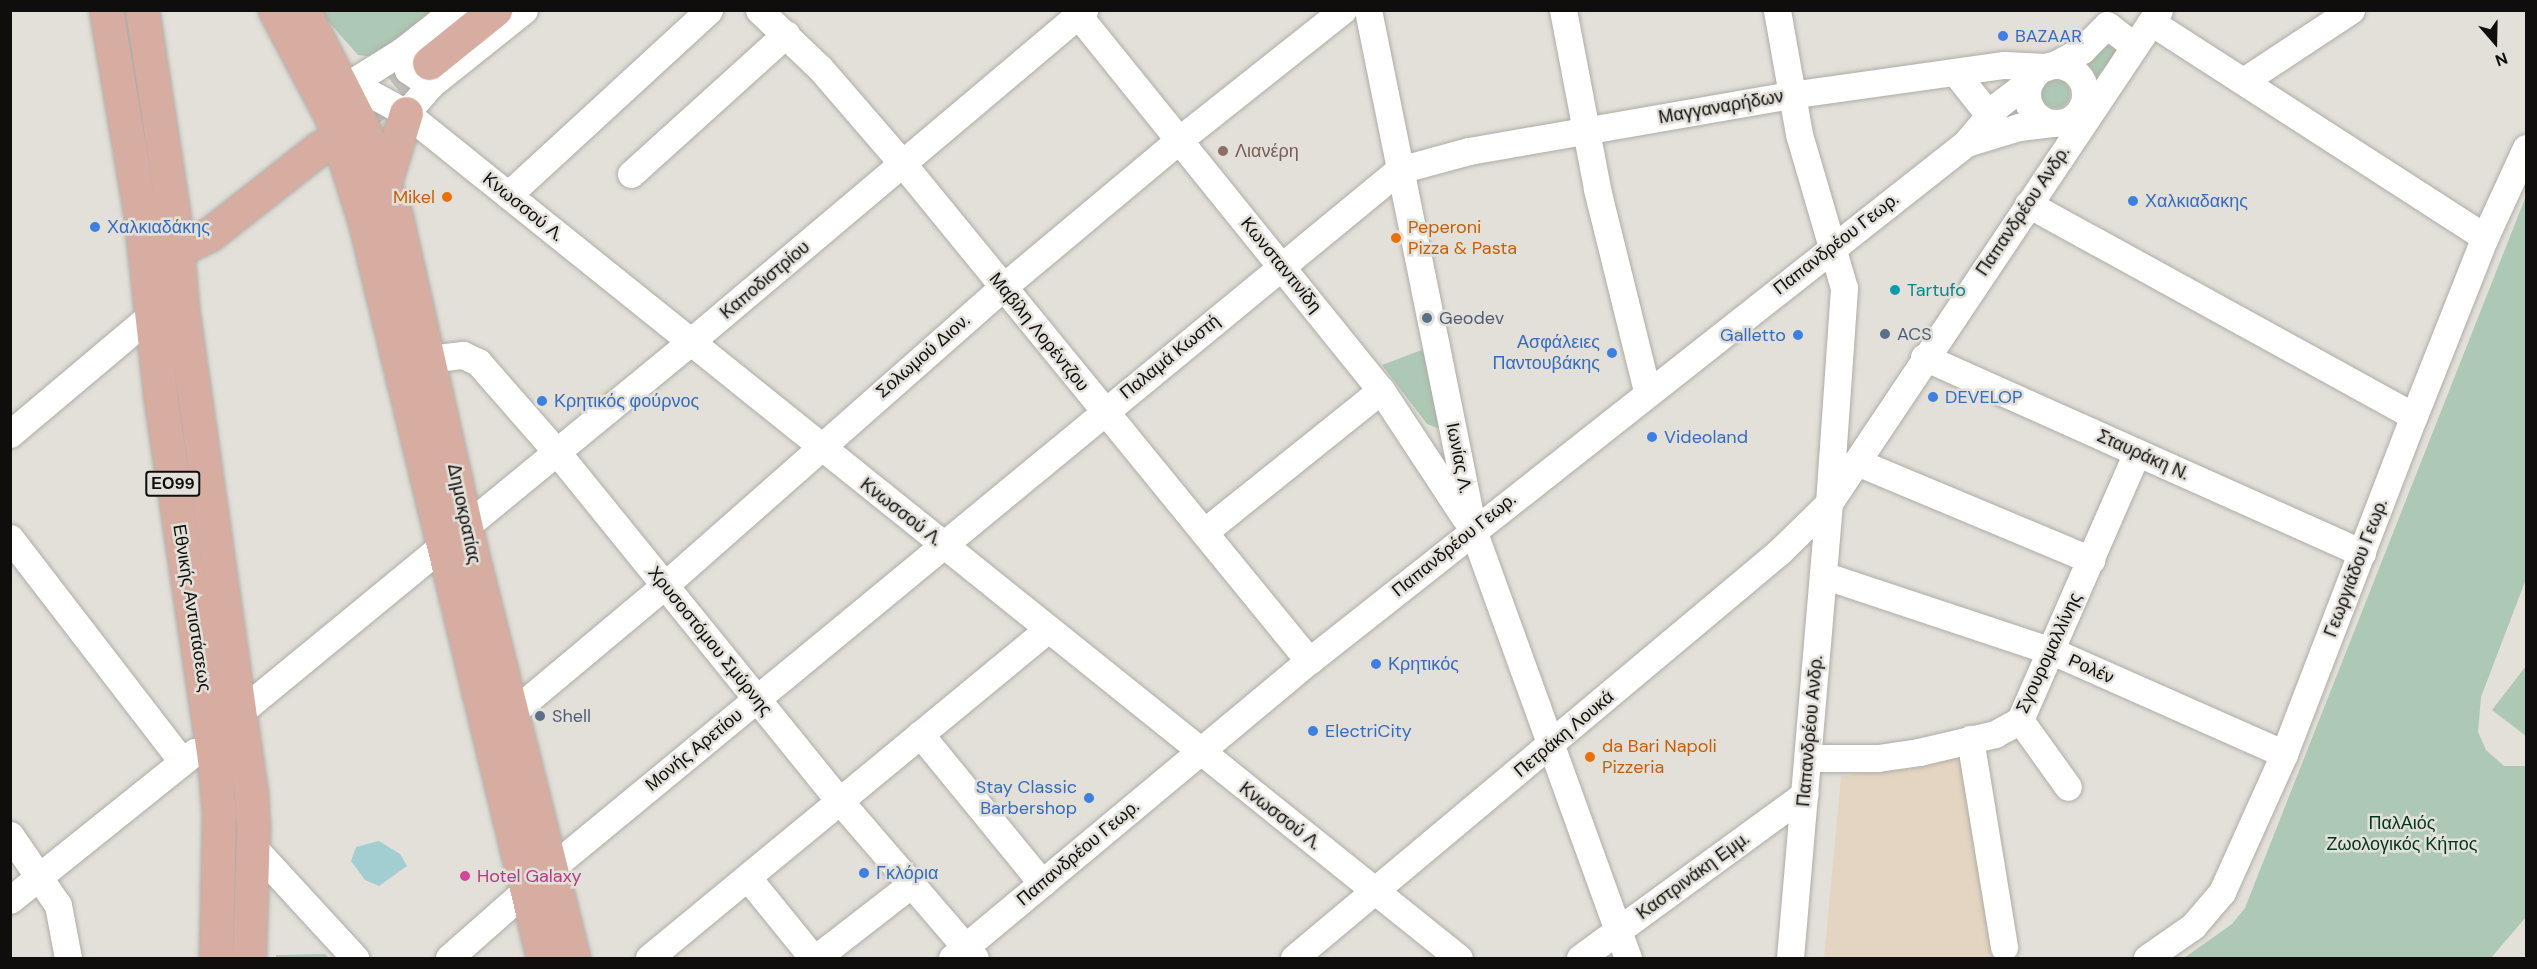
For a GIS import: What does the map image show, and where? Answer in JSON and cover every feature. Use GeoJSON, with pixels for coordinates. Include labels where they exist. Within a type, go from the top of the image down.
{"type":"FeatureCollection","features":[{"type":"Feature","properties":{"kind":"main road","name":"Εθνικής Αντιστάσεως"},"geometry":{"type":"LineString","coordinates":[[106,10],[144,242],[150,316],[212,741],[219,813],[216,958]]}},
{"type":"Feature","properties":{"kind":"main road","name":"Εθνικής Αντιστάσεως"},"geometry":{"type":"LineString","coordinates":[[142,10],[176,236],[182,309],[240,712],[253,847],[249,958]]}},
{"type":"Feature","properties":{"kind":"main road","name":"Δημοκρατίας"},"geometry":{"type":"LineString","coordinates":[[275,10],[320,130],[370,241],[454,534],[512,713],[538,879],[543,958]]}},
{"type":"Feature","properties":{"kind":"main road","name":"Δημοκρατίας"},"geometry":{"type":"LineString","coordinates":[[303,10],[344,79],[385,182],[429,359],[454,534],[538,879],[573,958]]}},
{"type":"Feature","properties":{"kind":"main road"},"geometry":{"type":"LineString","coordinates":[[421,63],[479,10]]}},
{"type":"Feature","properties":{"kind":"main road"},"geometry":{"type":"LineString","coordinates":[[421,63],[495,10]]}},
{"type":"Feature","properties":{"kind":"main road"},"geometry":{"type":"LineString","coordinates":[[385,182],[406,113]]}},
{"type":"Feature","properties":{"kind":"main road"},"geometry":{"type":"LineString","coordinates":[[144,242],[219,228],[320,130]]}},
{"type":"Feature","properties":{"kind":"street"},"geometry":{"type":"LineString","coordinates":[[406,113],[421,63],[454,10]]}},
{"type":"Feature","properties":{"kind":"street"},"geometry":{"type":"LineString","coordinates":[[344,79],[421,63],[524,10]]}},
{"type":"Feature","properties":{"kind":"street"},"geometry":{"type":"LineString","coordinates":[[508,195],[709,10]]}},
{"type":"Feature","properties":{"kind":"street","name":"Μαβίλη Λορέντζου"},"geometry":{"type":"LineString","coordinates":[[759,10],[786,34],[903,164],[1309,661]]}},
{"type":"Feature","properties":{"kind":"street","name":"Σολωμού Διον."},"geometry":{"type":"LineString","coordinates":[[512,713],[665,585],[818,446],[1002,288],[1179,140],[1343,10]]}},
{"type":"Feature","properties":{"kind":"street","name":"Ιωνίας Λ."},"geometry":{"type":"LineString","coordinates":[[1368,10],[1399,170],[1434,322],[1473,530],[1549,748],[1628,958]]}},
{"type":"Feature","properties":{"kind":"street"},"geometry":{"type":"LineString","coordinates":[[1563,10],[1585,131],[1647,392]]}},
{"type":"Feature","properties":{"kind":"street","name":"Παπανδρέου Ανδρ."},"geometry":{"type":"LineString","coordinates":[[1777,10],[1790,94],[1810,178],[1843,278],[1845,314],[1790,958]]}},
{"type":"Feature","properties":{"kind":"street"},"geometry":{"type":"LineString","coordinates":[[2245,80],[2351,10]]}},
{"type":"Feature","properties":{"kind":"street","name":"Κωνσταντινίδη"},"geometry":{"type":"LineString","coordinates":[[1079,12],[1381,390],[1473,530]]}},
{"type":"Feature","properties":{"kind":"street","name":"Καποδιστρίου"},"geometry":{"type":"LineString","coordinates":[[240,712],[689,343],[903,164],[1079,12]]}},
{"type":"Feature","properties":{"kind":"street"},"geometry":{"type":"LineString","coordinates":[[2155,16],[2245,80],[2485,237]]}},
{"type":"Feature","properties":{"kind":"street","name":"Παπανδρέου Ανδρ."},"geometry":{"type":"LineString","coordinates":[[1829,502],[2028,204],[2116,29],[2155,16]]}},
{"type":"Feature","properties":{"kind":"street"},"geometry":{"type":"LineString","coordinates":[[1966,143],[1989,115],[2044,71],[2116,29]]}},
{"type":"Feature","properties":{"kind":"street"},"geometry":{"type":"LineString","coordinates":[[631,174],[786,34]]}},
{"type":"Feature","properties":{"kind":"street","name":"Μαγγαναρήδων"},"geometry":{"type":"LineString","coordinates":[[1399,170],[1469,151],[1790,94],[2015,65],[2044,71]]}},
{"type":"Feature","properties":{"kind":"street"},"geometry":{"type":"LineString","coordinates":[[2044,71],[2027,93],[2030,106],[2039,117],[2074,114]]}},
{"type":"Feature","properties":{"kind":"street"},"geometry":{"type":"LineString","coordinates":[[2044,71],[2077,74],[2074,114]]}},
{"type":"Feature","properties":{"kind":"street"},"geometry":{"type":"LineString","coordinates":[[1955,72],[1989,115]]}},
{"type":"Feature","properties":{"kind":"street","name":"Κνωσσού Λ."},"geometry":{"type":"LineString","coordinates":[[344,79],[406,113],[689,343],[1459,958]]}},
{"type":"Feature","properties":{"kind":"street"},"geometry":{"type":"LineString","coordinates":[[1966,143],[2074,114]]}},
{"type":"Feature","properties":{"kind":"street","name":"Παπανδρέου Γεωρ."},"geometry":{"type":"LineString","coordinates":[[964,955],[1042,883],[1309,661],[1647,392],[1966,143]]}},
{"type":"Feature","properties":{"kind":"street","name":"Γεωργιάδου Γεωρ."},"geometry":{"type":"LineString","coordinates":[[2146,958],[2193,926],[2215,903],[2284,754],[2485,237],[2526,148]]}},
{"type":"Feature","properties":{"kind":"street","name":"Παλαμά Κωστή"},"geometry":{"type":"LineString","coordinates":[[942,545],[1399,170]]}},
{"type":"Feature","properties":{"kind":"street"},"geometry":{"type":"LineString","coordinates":[[2028,204],[2414,416]]}},
{"type":"Feature","properties":{"kind":"street"},"geometry":{"type":"LineString","coordinates":[[10,434],[150,316]]}},
{"type":"Feature","properties":{"kind":"street","name":"Χρυσοστόμου Σμύρνης"},"geometry":{"type":"LineString","coordinates":[[429,359],[459,354],[476,360],[556,451],[910,885],[964,955]]}},
{"type":"Feature","properties":{"kind":"street","name":"Σταυράκη Ν."},"geometry":{"type":"LineString","coordinates":[[1924,357],[2362,553]]}},
{"type":"Feature","properties":{"kind":"street"},"geometry":{"type":"LineString","coordinates":[[1204,532],[1381,390]]}},
{"type":"Feature","properties":{"kind":"street","name":"Σγουρομαλλίνης"},"geometry":{"type":"LineString","coordinates":[[1808,758],[1878,758],[1995,734],[2020,720],[2137,452]]}},
{"type":"Feature","properties":{"kind":"street"},"geometry":{"type":"LineString","coordinates":[[1857,462],[2091,560]]}},
{"type":"Feature","properties":{"kind":"street","name":"Πετράκη Λουκά"},"geometry":{"type":"LineString","coordinates":[[1294,958],[1549,748],[1779,552],[1829,502]]}},
{"type":"Feature","properties":{"kind":"street"},"geometry":{"type":"LineString","coordinates":[[10,538],[182,761]]}},
{"type":"Feature","properties":{"kind":"street","name":"Μονής Αρετίου"},"geometry":{"type":"LineString","coordinates":[[448,958],[538,879],[942,545]]}},
{"type":"Feature","properties":{"kind":"street","name":"Ρολέν"},"geometry":{"type":"LineString","coordinates":[[1823,575],[2052,651],[2284,754]]}},
{"type":"Feature","properties":{"kind":"street"},"geometry":{"type":"LineString","coordinates":[[649,958],[1048,629]]}},
{"type":"Feature","properties":{"kind":"street"},"geometry":{"type":"LineString","coordinates":[[2020,720],[2068,787]]}},
{"type":"Feature","properties":{"kind":"street"},"geometry":{"type":"LineString","coordinates":[[920,734],[1042,883]]}},
{"type":"Feature","properties":{"kind":"street"},"geometry":{"type":"LineString","coordinates":[[1970,739],[2004,947]]}},
{"type":"Feature","properties":{"kind":"street"},"geometry":{"type":"LineString","coordinates":[[10,900],[182,761],[212,741]]}},
{"type":"Feature","properties":{"kind":"street","name":"Καστρινάκη Εμμ."},"geometry":{"type":"LineString","coordinates":[[1580,958],[1805,794]]}},
{"type":"Feature","properties":{"kind":"street"},"geometry":{"type":"LineString","coordinates":[[10,835],[40,876],[62,914],[68,958]]}},
{"type":"Feature","properties":{"kind":"street"},"geometry":{"type":"LineString","coordinates":[[253,847],[355,958]]}},
{"type":"Feature","properties":{"kind":"street"},"geometry":{"type":"LineString","coordinates":[[748,878],[814,958],[910,885]]}},
{"type":"Feature","properties":{"kind":"shaded area"},"geometry":{"type":"Polygon","coordinates":[[[1961,754],[2001,958],[1824,958],[1841,777],[1961,754]]]}},
{"type":"Feature","properties":{"kind":"green space"},"geometry":{"type":"Polygon","coordinates":[[[319,11],[433,11],[374,57],[358,55],[319,11]]]}},
{"type":"Feature","properties":{"kind":"green space"},"geometry":{"type":"Polygon","coordinates":[[[2103,44],[2119,49],[2097,77],[2084,58],[2103,44]]]}},
{"type":"Feature","properties":{"kind":"green space"},"geometry":{"type":"Polygon","coordinates":[[[2056,80],[2066,84],[2070,94],[2066,104],[2056,108],[2046,104],[2042,94],[2046,84],[2056,80]]]}},
{"type":"Feature","properties":{"kind":"green space","name":"ΠαλΑιός Ζωολογικός Κήπος"},"geometry":{"type":"Polygon","coordinates":[[[2526,196],[2526,579],[2481,697],[2478,732],[2486,750],[2504,766],[2526,766],[2526,917],[2491,958],[2184,958],[2232,924],[2245,908],[2526,196]]]}},
{"type":"Feature","properties":{"kind":"green space"},"geometry":{"type":"Polygon","coordinates":[[[1427,348],[1440,427],[1437,428],[1427,424],[1382,365],[1427,348]]]}},
{"type":"Feature","properties":{"kind":"green space"},"geometry":{"type":"Polygon","coordinates":[[[2526,666],[2526,736],[2492,710],[2526,666]]]}},
{"type":"Feature","properties":{"kind":"green space"},"geometry":{"type":"Polygon","coordinates":[[[325,954],[329,958],[276,958],[276,955],[325,954]]]}},
{"type":"Feature","properties":{"kind":"water"},"geometry":{"type":"Polygon","coordinates":[[[379,841],[400,854],[407,866],[379,886],[365,880],[351,861],[356,847],[379,841]]]}},
{"type":"Feature","properties":{"kind":"tunnel"},"geometry":{"type":"LineString","coordinates":[[358,118],[429,63]]}},
{"type":"Feature","properties":{"kind":"place","name":"BAZAAR"},"geometry":{"type":"Point","coordinates":[2003,36]}},
{"type":"Feature","properties":{"kind":"place","name":"Λιανέρη"},"geometry":{"type":"Point","coordinates":[1223,151]}},
{"type":"Feature","properties":{"kind":"place","name":"Mikel"},"geometry":{"type":"Point","coordinates":[447,197]}},
{"type":"Feature","properties":{"kind":"place","name":"Χαλκιαδακης"},"geometry":{"type":"Point","coordinates":[2133,201]}},
{"type":"Feature","properties":{"kind":"place","name":"Χαλκιαδάκης"},"geometry":{"type":"Point","coordinates":[95,227]}},
{"type":"Feature","properties":{"kind":"place","name":"Peperoni Pizza & Pasta"},"geometry":{"type":"Point","coordinates":[1396,238]}},
{"type":"Feature","properties":{"kind":"place","name":"Tartufo"},"geometry":{"type":"Point","coordinates":[1895,290]}},
{"type":"Feature","properties":{"kind":"place","name":"Geodev"},"geometry":{"type":"Point","coordinates":[1427,318]}},
{"type":"Feature","properties":{"kind":"place","name":"ACS"},"geometry":{"type":"Point","coordinates":[1885,334]}},
{"type":"Feature","properties":{"kind":"place","name":"Galletto"},"geometry":{"type":"Point","coordinates":[1798,335]}},
{"type":"Feature","properties":{"kind":"place","name":"Ασφάλειες Παντουβάκης"},"geometry":{"type":"Point","coordinates":[1612,353]}},
{"type":"Feature","properties":{"kind":"place","name":"DEVELOP"},"geometry":{"type":"Point","coordinates":[1933,397]}},
{"type":"Feature","properties":{"kind":"place","name":"Κρητικός φούρνος"},"geometry":{"type":"Point","coordinates":[542,401]}},
{"type":"Feature","properties":{"kind":"place","name":"Videoland"},"geometry":{"type":"Point","coordinates":[1652,437]}},
{"type":"Feature","properties":{"kind":"place","name":"Κρητικός"},"geometry":{"type":"Point","coordinates":[1376,664]}},
{"type":"Feature","properties":{"kind":"place","name":"Shell"},"geometry":{"type":"Point","coordinates":[540,716]}},
{"type":"Feature","properties":{"kind":"place","name":"ElectriCity"},"geometry":{"type":"Point","coordinates":[1313,731]}},
{"type":"Feature","properties":{"kind":"place","name":"da Bari Napoli Pizzeria"},"geometry":{"type":"Point","coordinates":[1590,757]}},
{"type":"Feature","properties":{"kind":"place","name":"Stay Classic Barbershop"},"geometry":{"type":"Point","coordinates":[1089,798]}},
{"type":"Feature","properties":{"kind":"place","name":"Γκλόρια"},"geometry":{"type":"Point","coordinates":[864,873]}},
{"type":"Feature","properties":{"kind":"place","name":"Hotel Galaxy"},"geometry":{"type":"Point","coordinates":[465,876]}}]}
